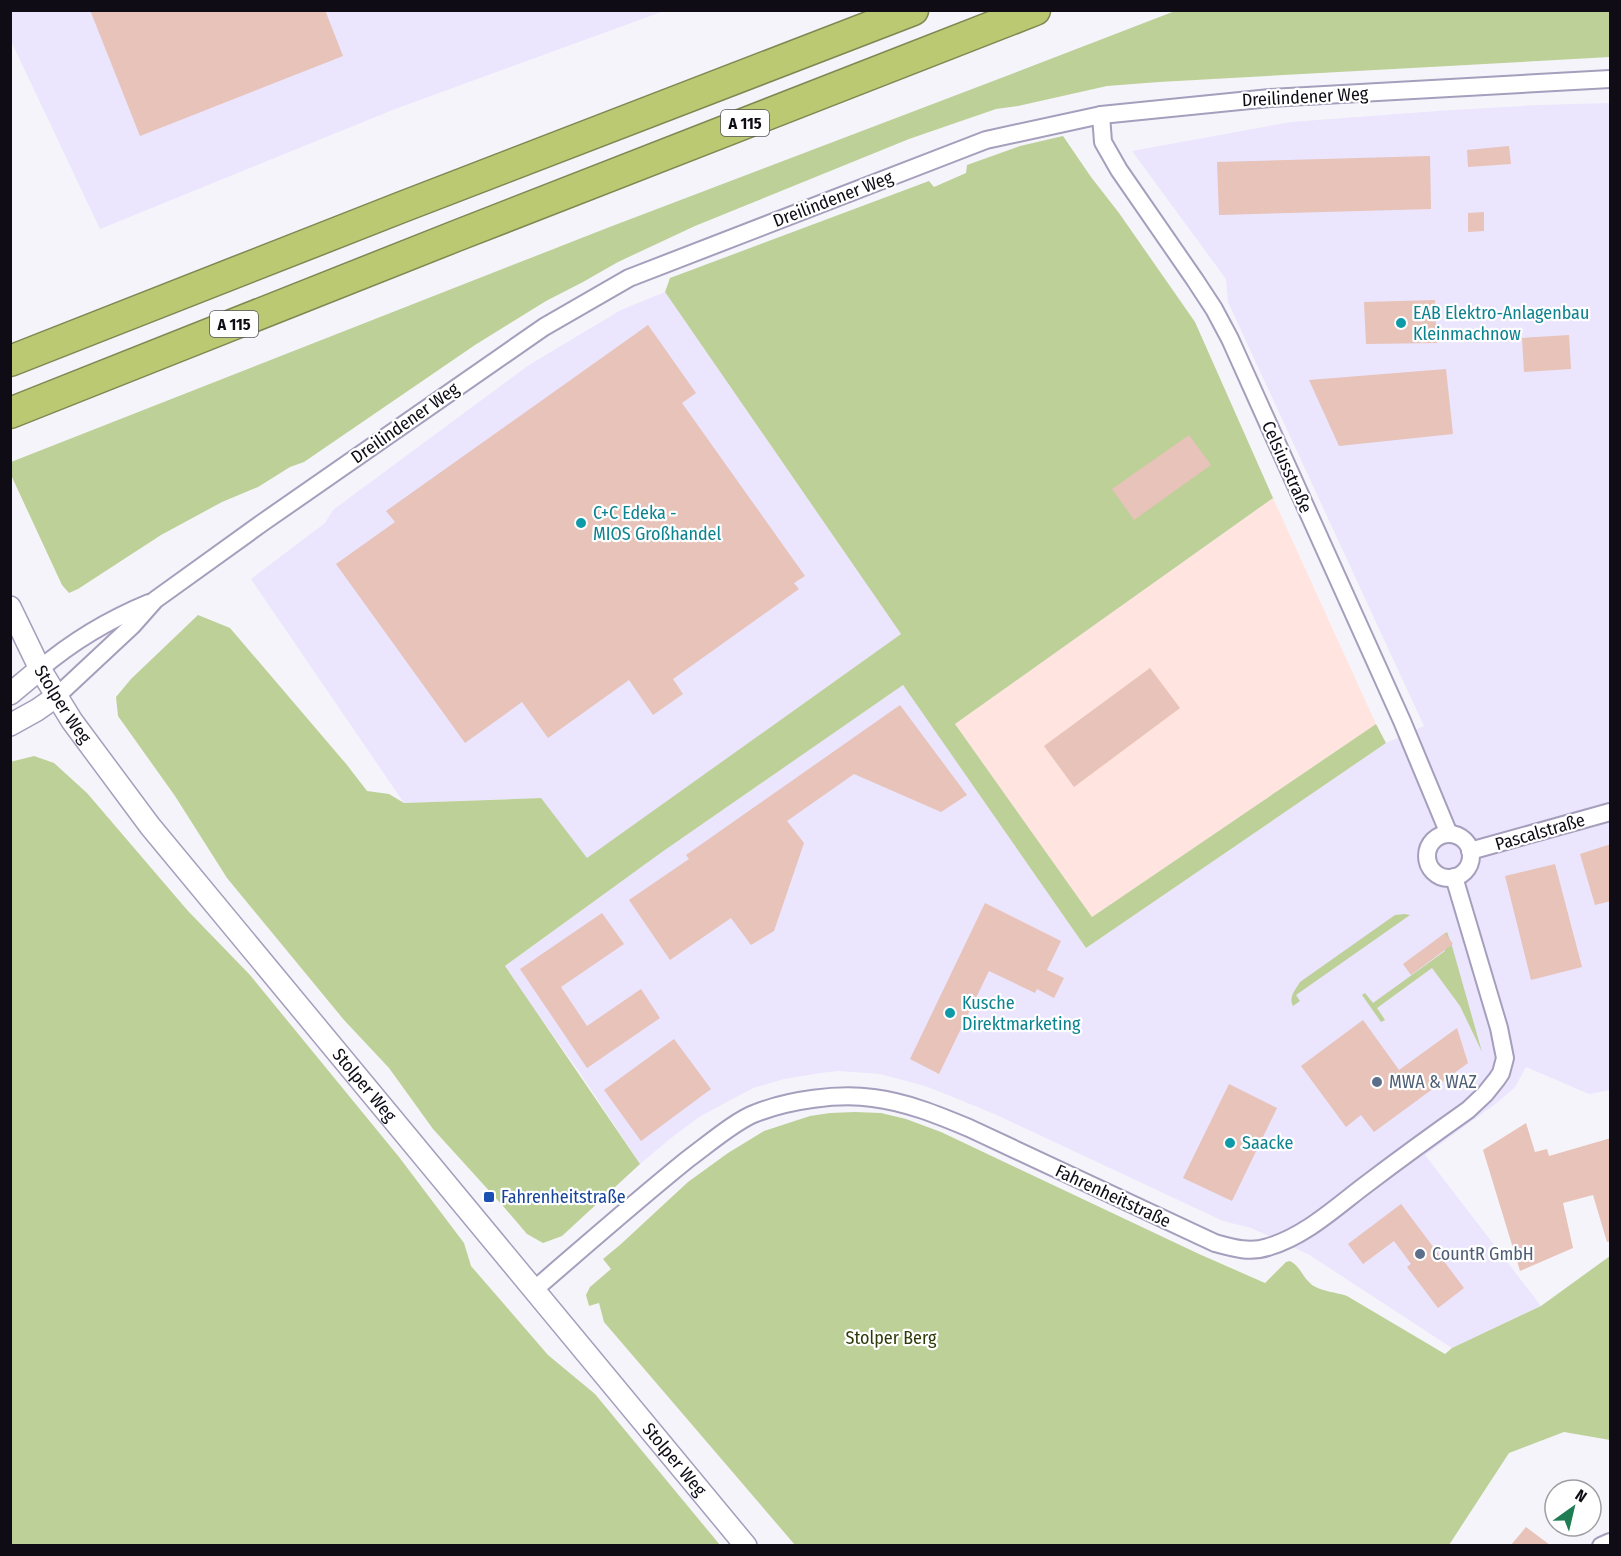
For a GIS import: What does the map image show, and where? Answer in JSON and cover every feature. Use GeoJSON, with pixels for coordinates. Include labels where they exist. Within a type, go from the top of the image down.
{"type":"FeatureCollection","features":[{"type":"Feature","properties":{"kind":"highway","name":"A 115"},"geometry":{"type":"LineString","coordinates":[[10,361],[913,10]]}},
{"type":"Feature","properties":{"kind":"highway","name":"A 115"},"geometry":{"type":"LineString","coordinates":[[12,412],[1035,10]]}},
{"type":"Feature","properties":{"kind":"street","name":"Dreilindener Weg"},"geometry":{"type":"LineString","coordinates":[[57,696],[132,626],[155,600],[544,327],[629,278],[986,140],[1101,115],[1270,98],[1611,79]]}},
{"type":"Feature","properties":{"kind":"street","name":"Celsiusstraße"},"geometry":{"type":"LineString","coordinates":[[1101,115],[1103,142],[1119,170],[1196,280],[1230,339],[1402,721],[1449,834]]}},
{"type":"Feature","properties":{"kind":"street","name":"Dreilindener Weg"},"geometry":{"type":"LineString","coordinates":[[40,669],[78,639],[102,624],[155,600]]}},
{"type":"Feature","properties":{"kind":"street","name":"Stolper Weg"},"geometry":{"type":"LineString","coordinates":[[10,607],[40,669],[72,721],[176,859],[746,1545]]}},
{"type":"Feature","properties":{"kind":"street"},"geometry":{"type":"LineString","coordinates":[[10,694],[40,669]]}},
{"type":"Feature","properties":{"kind":"street"},"geometry":{"type":"LineString","coordinates":[[10,725],[57,696]]}},
{"type":"Feature","properties":{"kind":"street","name":"Pascalstraße"},"geometry":{"type":"LineString","coordinates":[[1470,851],[1611,812]]}},
{"type":"Feature","properties":{"kind":"street"},"geometry":{"type":"LineString","coordinates":[[1449,834],[1463,839],[1470,851],[1469,865],[1454,878],[1439,876],[1433,872],[1427,858],[1427,851],[1435,839],[1449,834]]}},
{"type":"Feature","properties":{"kind":"street","name":"Fahrenheitstraße"},"geometry":{"type":"LineString","coordinates":[[535,1289],[641,1196],[737,1123],[754,1113],[784,1104],[833,1098],[872,1098],[905,1104],[933,1113],[1204,1238],[1233,1248],[1252,1251],[1292,1238],[1468,1110],[1485,1094],[1501,1073],[1505,1058],[1499,1028],[1454,878]]}},
{"type":"Feature","properties":{"kind":"street"},"geometry":{"type":"LineString","coordinates":[[1601,1545],[1611,1542]]}},
{"type":"Feature","properties":{"kind":"shaded area"},"geometry":{"type":"Polygon","coordinates":[[[11,10],[664,11],[395,109],[100,229],[11,41],[11,10]]]}},
{"type":"Feature","properties":{"kind":"shaded area"},"geometry":{"type":"Polygon","coordinates":[[[1610,103],[1610,1090],[1589,1094],[1526,1067],[1515,1087],[1498,1102],[1425,1155],[1541,1306],[1452,1348],[1308,1254],[1251,1228],[1223,1221],[999,1116],[925,1086],[880,1074],[838,1071],[784,1079],[753,1088],[699,1117],[640,1164],[580,1073],[504,967],[662,852],[903,685],[1086,948],[1386,743],[1424,726],[1228,302],[1226,279],[1132,151],[1291,122],[1538,105],[1610,103]]]}},
{"type":"Feature","properties":{"kind":"shaded area"},"geometry":{"type":"Polygon","coordinates":[[[665,292],[901,634],[587,859],[540,798],[404,803],[251,579],[325,523],[333,510],[529,365],[621,310],[665,292]]]}},
{"type":"Feature","properties":{"kind":"shaded area"},"geometry":{"type":"Polygon","coordinates":[[[1273,498],[1376,724],[1092,917],[955,724],[1273,498]]]}},
{"type":"Feature","properties":{"kind":"green space"},"geometry":{"type":"Polygon","coordinates":[[[1175,11],[1610,11],[1610,57],[1107,86],[996,109],[909,139],[695,226],[618,262],[546,301],[475,345],[304,462],[290,467],[258,487],[222,502],[161,535],[69,593],[62,585],[11,475],[11,462],[607,228],[1175,11]]]}},
{"type":"Feature","properties":{"kind":"green space"},"geometry":{"type":"Polygon","coordinates":[[[1063,136],[1195,322],[1273,498],[955,724],[1092,917],[1376,724],[1386,743],[1086,948],[903,685],[662,852],[505,966],[640,1164],[562,1236],[543,1243],[527,1234],[433,1129],[389,1068],[344,1020],[227,878],[175,796],[118,716],[116,697],[131,679],[198,615],[230,628],[367,791],[389,794],[404,803],[541,798],[587,858],[901,634],[665,292],[670,278],[929,181],[934,187],[966,173],[967,165],[1020,146],[1063,136]]]}},
{"type":"Feature","properties":{"kind":"green space"},"geometry":{"type":"Polygon","coordinates":[[[34,756],[54,763],[87,793],[188,911],[250,975],[399,1157],[464,1243],[471,1266],[548,1355],[595,1394],[720,1545],[11,1545],[10,762],[34,756]]]}},
{"type":"Feature","properties":{"kind":"green space"},"geometry":{"type":"Polygon","coordinates":[[[1395,915],[1410,915],[1296,995],[1300,1001],[1293,1006],[1292,996],[1300,982],[1395,915]]]}},
{"type":"Feature","properties":{"kind":"green space"},"geometry":{"type":"Polygon","coordinates":[[[1447,932],[1482,1052],[1460,1006],[1432,968],[1377,1008],[1385,1020],[1381,1022],[1362,995],[1365,993],[1373,1003],[1445,951],[1441,936],[1447,932]]]}},
{"type":"Feature","properties":{"kind":"green space","name":"Stolper Berg"},"geometry":{"type":"Polygon","coordinates":[[[855,1112],[881,1113],[906,1119],[941,1132],[1265,1283],[1286,1262],[1290,1261],[1313,1286],[1347,1296],[1445,1354],[1452,1348],[1541,1306],[1610,1256],[1610,1440],[1564,1432],[1509,1453],[1449,1545],[795,1545],[604,1322],[599,1303],[589,1306],[586,1295],[590,1287],[611,1269],[603,1259],[688,1182],[728,1153],[764,1131],[810,1116],[855,1112]]]}},
{"type":"Feature","properties":{"kind":"building"},"geometry":{"type":"Polygon","coordinates":[[[90,10],[325,10],[343,56],[140,136],[90,10]]]}},
{"type":"Feature","properties":{"kind":"building"},"geometry":{"type":"Polygon","coordinates":[[[1509,146],[1511,164],[1468,167],[1467,150],[1509,146]]]}},
{"type":"Feature","properties":{"kind":"building"},"geometry":{"type":"Polygon","coordinates":[[[1430,156],[1431,209],[1219,215],[1217,162],[1430,156]]]}},
{"type":"Feature","properties":{"kind":"building"},"geometry":{"type":"Polygon","coordinates":[[[1484,212],[1484,231],[1468,232],[1468,213],[1484,212]]]}},
{"type":"Feature","properties":{"kind":"building","name":"EAB Elektro-Anlagenbau Kleinmachnow"},"geometry":{"type":"Polygon","coordinates":[[[1435,300],[1437,343],[1366,344],[1364,302],[1435,300]]]}},
{"type":"Feature","properties":{"kind":"building","name":"C+C Edeka - MIOS Großhandel"},"geometry":{"type":"Polygon","coordinates":[[[648,325],[696,393],[682,403],[805,576],[794,583],[799,589],[673,679],[683,694],[653,715],[629,680],[548,738],[522,702],[465,743],[336,564],[395,522],[386,511],[648,325]]]}},
{"type":"Feature","properties":{"kind":"building"},"geometry":{"type":"Polygon","coordinates":[[[1569,335],[1571,369],[1524,372],[1522,338],[1569,335]]]}},
{"type":"Feature","properties":{"kind":"building"},"geometry":{"type":"Polygon","coordinates":[[[1446,369],[1453,434],[1339,446],[1309,380],[1446,369]]]}},
{"type":"Feature","properties":{"kind":"building"},"geometry":{"type":"Polygon","coordinates":[[[1189,435],[1211,465],[1134,520],[1112,489],[1189,435]]]}},
{"type":"Feature","properties":{"kind":"building"},"geometry":{"type":"Polygon","coordinates":[[[1150,668],[1180,708],[1074,787],[1044,746],[1150,668]]]}},
{"type":"Feature","properties":{"kind":"building"},"geometry":{"type":"Polygon","coordinates":[[[900,705],[967,795],[941,812],[854,774],[787,821],[804,843],[774,931],[751,945],[731,918],[670,960],[629,900],[689,859],[686,855],[900,705]]]}},
{"type":"Feature","properties":{"kind":"building"},"geometry":{"type":"Polygon","coordinates":[[[1611,844],[1611,901],[1595,905],[1580,854],[1611,844]]]}},
{"type":"Feature","properties":{"kind":"building"},"geometry":{"type":"Polygon","coordinates":[[[1555,864],[1582,967],[1531,980],[1505,876],[1555,864]]]}},
{"type":"Feature","properties":{"kind":"building","name":"Kusche Direktmarketing"},"geometry":{"type":"Polygon","coordinates":[[[985,903],[1061,941],[1047,970],[1064,978],[1054,998],[1037,989],[1035,993],[989,971],[939,1074],[910,1059],[985,903]]]}},
{"type":"Feature","properties":{"kind":"building"},"geometry":{"type":"Polygon","coordinates":[[[602,913],[624,944],[561,987],[587,1026],[641,989],[660,1018],[587,1068],[520,969],[602,913]]]}},
{"type":"Feature","properties":{"kind":"building"},"geometry":{"type":"Polygon","coordinates":[[[1445,933],[1453,944],[1411,975],[1403,964],[1445,933]]]}},
{"type":"Feature","properties":{"kind":"building","name":"MWA & WAZ"},"geometry":{"type":"Polygon","coordinates":[[[1363,1020],[1399,1070],[1457,1028],[1468,1063],[1374,1132],[1361,1115],[1346,1127],[1301,1066],[1363,1020]]]}},
{"type":"Feature","properties":{"kind":"building"},"geometry":{"type":"Polygon","coordinates":[[[674,1039],[711,1089],[641,1141],[604,1090],[674,1039]]]}},
{"type":"Feature","properties":{"kind":"building","name":"Saacke"},"geometry":{"type":"Polygon","coordinates":[[[1229,1084],[1277,1108],[1232,1201],[1183,1178],[1229,1084]]]}},
{"type":"Feature","properties":{"kind":"building"},"geometry":{"type":"Polygon","coordinates":[[[1526,1123],[1535,1152],[1547,1149],[1549,1156],[1611,1138],[1611,1241],[1607,1242],[1593,1195],[1563,1203],[1573,1248],[1520,1271],[1483,1150],[1526,1123]]]}},
{"type":"Feature","properties":{"kind":"building","name":"CountR GmbH"},"geometry":{"type":"Polygon","coordinates":[[[1401,1204],[1464,1288],[1438,1308],[1407,1267],[1411,1264],[1394,1241],[1363,1264],[1348,1244],[1401,1204]]]}},
{"type":"Feature","properties":{"kind":"building"},"geometry":{"type":"Polygon","coordinates":[[[1526,1527],[1550,1545],[1511,1545],[1526,1527]]]}},
{"type":"Feature","properties":{"kind":"place","name":"EAB Elektro-Anlagenbau Kleinmachnow"},"geometry":{"type":"Point","coordinates":[1401,323]}},
{"type":"Feature","properties":{"kind":"place","name":"C+C Edeka - MIOS Großhandel"},"geometry":{"type":"Point","coordinates":[581,523]}},
{"type":"Feature","properties":{"kind":"place","name":"Kusche Direktmarketing"},"geometry":{"type":"Point","coordinates":[950,1013]}},
{"type":"Feature","properties":{"kind":"place","name":"MWA & WAZ"},"geometry":{"type":"Point","coordinates":[1377,1082]}},
{"type":"Feature","properties":{"kind":"place","name":"Saacke"},"geometry":{"type":"Point","coordinates":[1230,1143]}},
{"type":"Feature","properties":{"kind":"place","name":"Fahrenheitstraße"},"geometry":{"type":"Point","coordinates":[489,1197]}},
{"type":"Feature","properties":{"kind":"place","name":"CountR GmbH"},"geometry":{"type":"Point","coordinates":[1420,1254]}}]}
